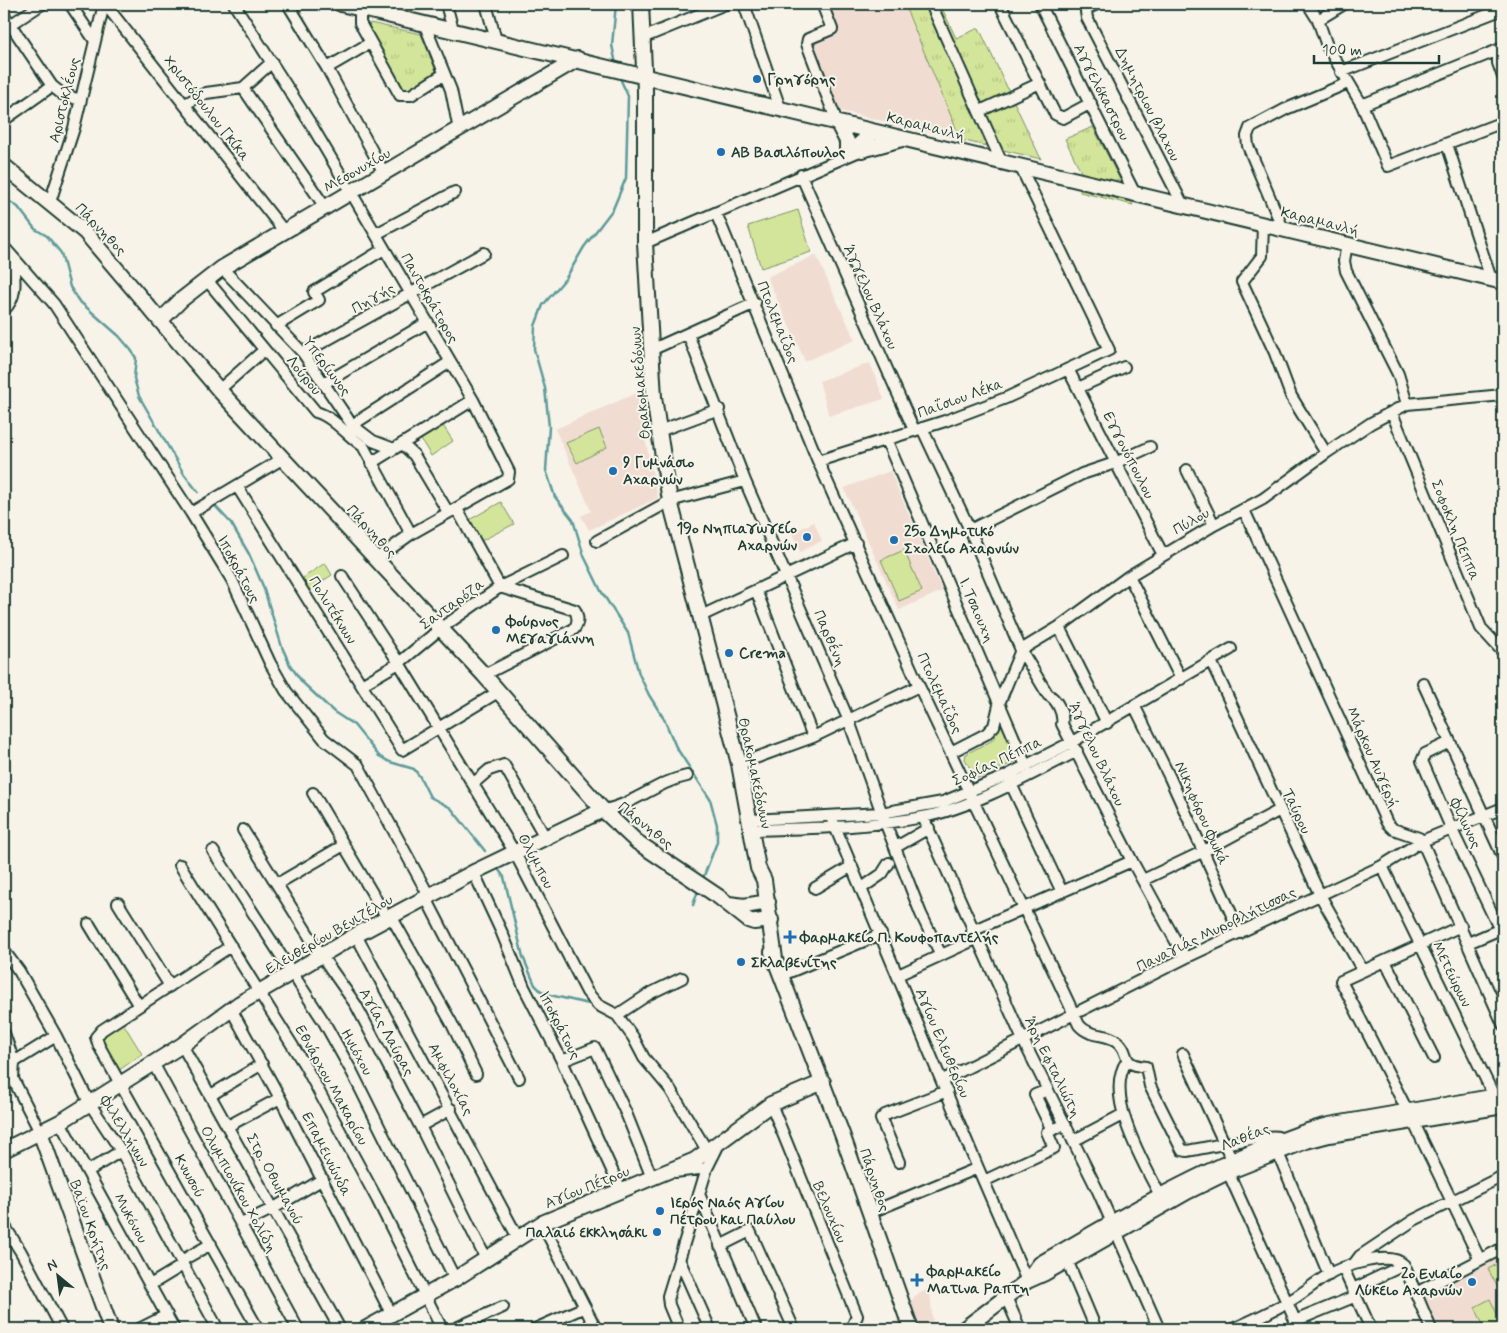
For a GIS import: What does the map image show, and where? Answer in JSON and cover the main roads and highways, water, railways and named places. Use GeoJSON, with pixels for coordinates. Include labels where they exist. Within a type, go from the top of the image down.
{"type":"FeatureCollection","features":[{"type":"Feature","properties":{"kind":"main road","name":"Καραμανλή"},"geometry":{"type":"LineString","coordinates":[[341,4],[360,6],[1497,281]]}},
{"type":"Feature","properties":{"kind":"main road","name":"Θρακομακεδόνων"},"geometry":{"type":"LineString","coordinates":[[641,4],[644,75],[646,243],[651,350],[659,431],[670,501],[739,764],[758,868],[756,881],[764,903]]}},
{"type":"Feature","properties":{"kind":"main road","name":"Μεσονυχίου"},"geometry":{"type":"LineString","coordinates":[[161,320],[206,279],[222,268],[578,59]]}},
{"type":"Feature","properties":{"kind":"main road"},"geometry":{"type":"LineString","coordinates":[[838,122],[847,140],[845,155]]}},
{"type":"Feature","properties":{"kind":"main road"},"geometry":{"type":"LineString","coordinates":[[862,150],[906,138]]}},
{"type":"Feature","properties":{"kind":"main road","name":"Πάρνηθος"},"geometry":{"type":"LineString","coordinates":[[4,167],[85,232],[219,390],[484,675],[603,810],[637,842],[729,904],[748,920],[767,921]]}},
{"type":"Feature","properties":{"kind":"main road","name":"Ελευθερίου Βενιζέλου"},"geometry":{"type":"LineString","coordinates":[[4,1150],[60,1122],[90,1104],[182,1045],[231,1009],[356,935],[545,837],[603,810]]}},
{"type":"Feature","properties":{"kind":"main road"},"geometry":{"type":"LineString","coordinates":[[729,904],[744,906],[764,903]]}},
{"type":"Feature","properties":{"kind":"main road","name":"Πάρνηθος"},"geometry":{"type":"LineString","coordinates":[[764,903],[780,976],[823,1082],[911,1329]]}},
{"type":"Feature","properties":{"kind":"main road","name":"Αγίου Πέτρου"},"geometry":{"type":"LineString","coordinates":[[365,1329],[426,1296],[542,1223],[695,1160],[771,1104],[823,1082]]}},
{"type":"Feature","properties":{"kind":"main road","name":"Λαθέας"},"geometry":{"type":"LineString","coordinates":[[964,1329],[1028,1281],[1067,1260],[1114,1228],[1162,1199],[1230,1166],[1329,1135],[1411,1116],[1501,1104]]}},
{"type":"Feature","properties":{"kind":"main road","name":"Βαϊου Κρήτης"},"geometry":{"type":"LineString","coordinates":[[40,1132],[111,1329]]}},
{"type":"Feature","properties":{"kind":"main road","name":"Λαθέας"},"geometry":{"type":"LineString","coordinates":[[1028,1281],[1040,1264],[1114,1228]]}},
{"type":"Feature","properties":{"kind":"waterway"},"geometry":{"type":"LineString","coordinates":[[616,4],[612,45],[616,64]]}},
{"type":"Feature","properties":{"kind":"waterway"},"geometry":{"type":"LineString","coordinates":[[619,76],[628,96],[626,178],[613,209],[584,247],[566,278],[543,305],[535,326],[534,349],[545,388],[549,427],[546,470],[555,497],[573,520],[584,556],[601,591],[628,633],[639,674],[649,695],[664,719],[676,747],[710,799],[717,825],[717,842],[702,881]]}},
{"type":"Feature","properties":{"kind":"waterway"},"geometry":{"type":"LineString","coordinates":[[4,198],[18,207],[35,229],[47,236],[61,253],[70,287],[78,300],[119,336],[131,350],[136,358],[134,378],[139,396],[184,474],[198,492]]}},
{"type":"Feature","properties":{"kind":"waterway"},"geometry":{"type":"LineString","coordinates":[[216,507],[231,523],[249,554],[263,586],[282,647],[290,665],[302,682],[334,712],[354,725],[379,756],[390,762],[414,769],[430,797],[451,808],[485,851]]}},
{"type":"Feature","properties":{"kind":"waterway"},"geometry":{"type":"LineString","coordinates":[[496,866],[504,877],[523,957],[535,985],[541,991],[550,995],[593,1005]]}},
{"type":"Feature","properties":{"kind":"waterway"},"geometry":{"type":"LineString","coordinates":[[693,905],[699,888]]}},
{"type":"Feature","properties":{"kind":"place","name":"Γρηγόρης"},"geometry":{"type":"Point","coordinates":[757,79]}},
{"type":"Feature","properties":{"kind":"place","name":"ΑΒ Βασιλόπουλος"},"geometry":{"type":"Point","coordinates":[721,152]}},
{"type":"Feature","properties":{"kind":"place","name":"9 Γυμνάσιο Αχαρνών"},"geometry":{"type":"Point","coordinates":[613,471]}},
{"type":"Feature","properties":{"kind":"place","name":"19ο Νηπιαγωγείο Αχαρνών"},"geometry":{"type":"Point","coordinates":[807,537]}},
{"type":"Feature","properties":{"kind":"place","name":"25ο Δημοτικό Σχολείο Αχαρνών"},"geometry":{"type":"Point","coordinates":[894,540]}},
{"type":"Feature","properties":{"kind":"place","name":"Φούρνος Μεγαγιάννη"},"geometry":{"type":"Point","coordinates":[496,630]}},
{"type":"Feature","properties":{"kind":"place","name":"Crema"},"geometry":{"type":"Point","coordinates":[729,653]}},
{"type":"Feature","properties":{"kind":"place","name":"Φαρμακείο Π. Κουφοπαντελής"},"geometry":{"type":"Point","coordinates":[790,937]}},
{"type":"Feature","properties":{"kind":"place","name":"Σκλαβενίτης"},"geometry":{"type":"Point","coordinates":[741,962]}},
{"type":"Feature","properties":{"kind":"place","name":"Ιερός Ναός Αγίου Πέτρου και Παύλου"},"geometry":{"type":"Point","coordinates":[660,1211]}},
{"type":"Feature","properties":{"kind":"place","name":"Παλαιό εκκλησάκι"},"geometry":{"type":"Point","coordinates":[657,1232]}},
{"type":"Feature","properties":{"kind":"place","name":"Φαρμακείο Ματινα Ραπτη"},"geometry":{"type":"Point","coordinates":[917,1280]}},
{"type":"Feature","properties":{"kind":"place","name":"2ο Ενιαίο Λύκειο Αχαρνών"},"geometry":{"type":"Point","coordinates":[1472,1282]}}]}
